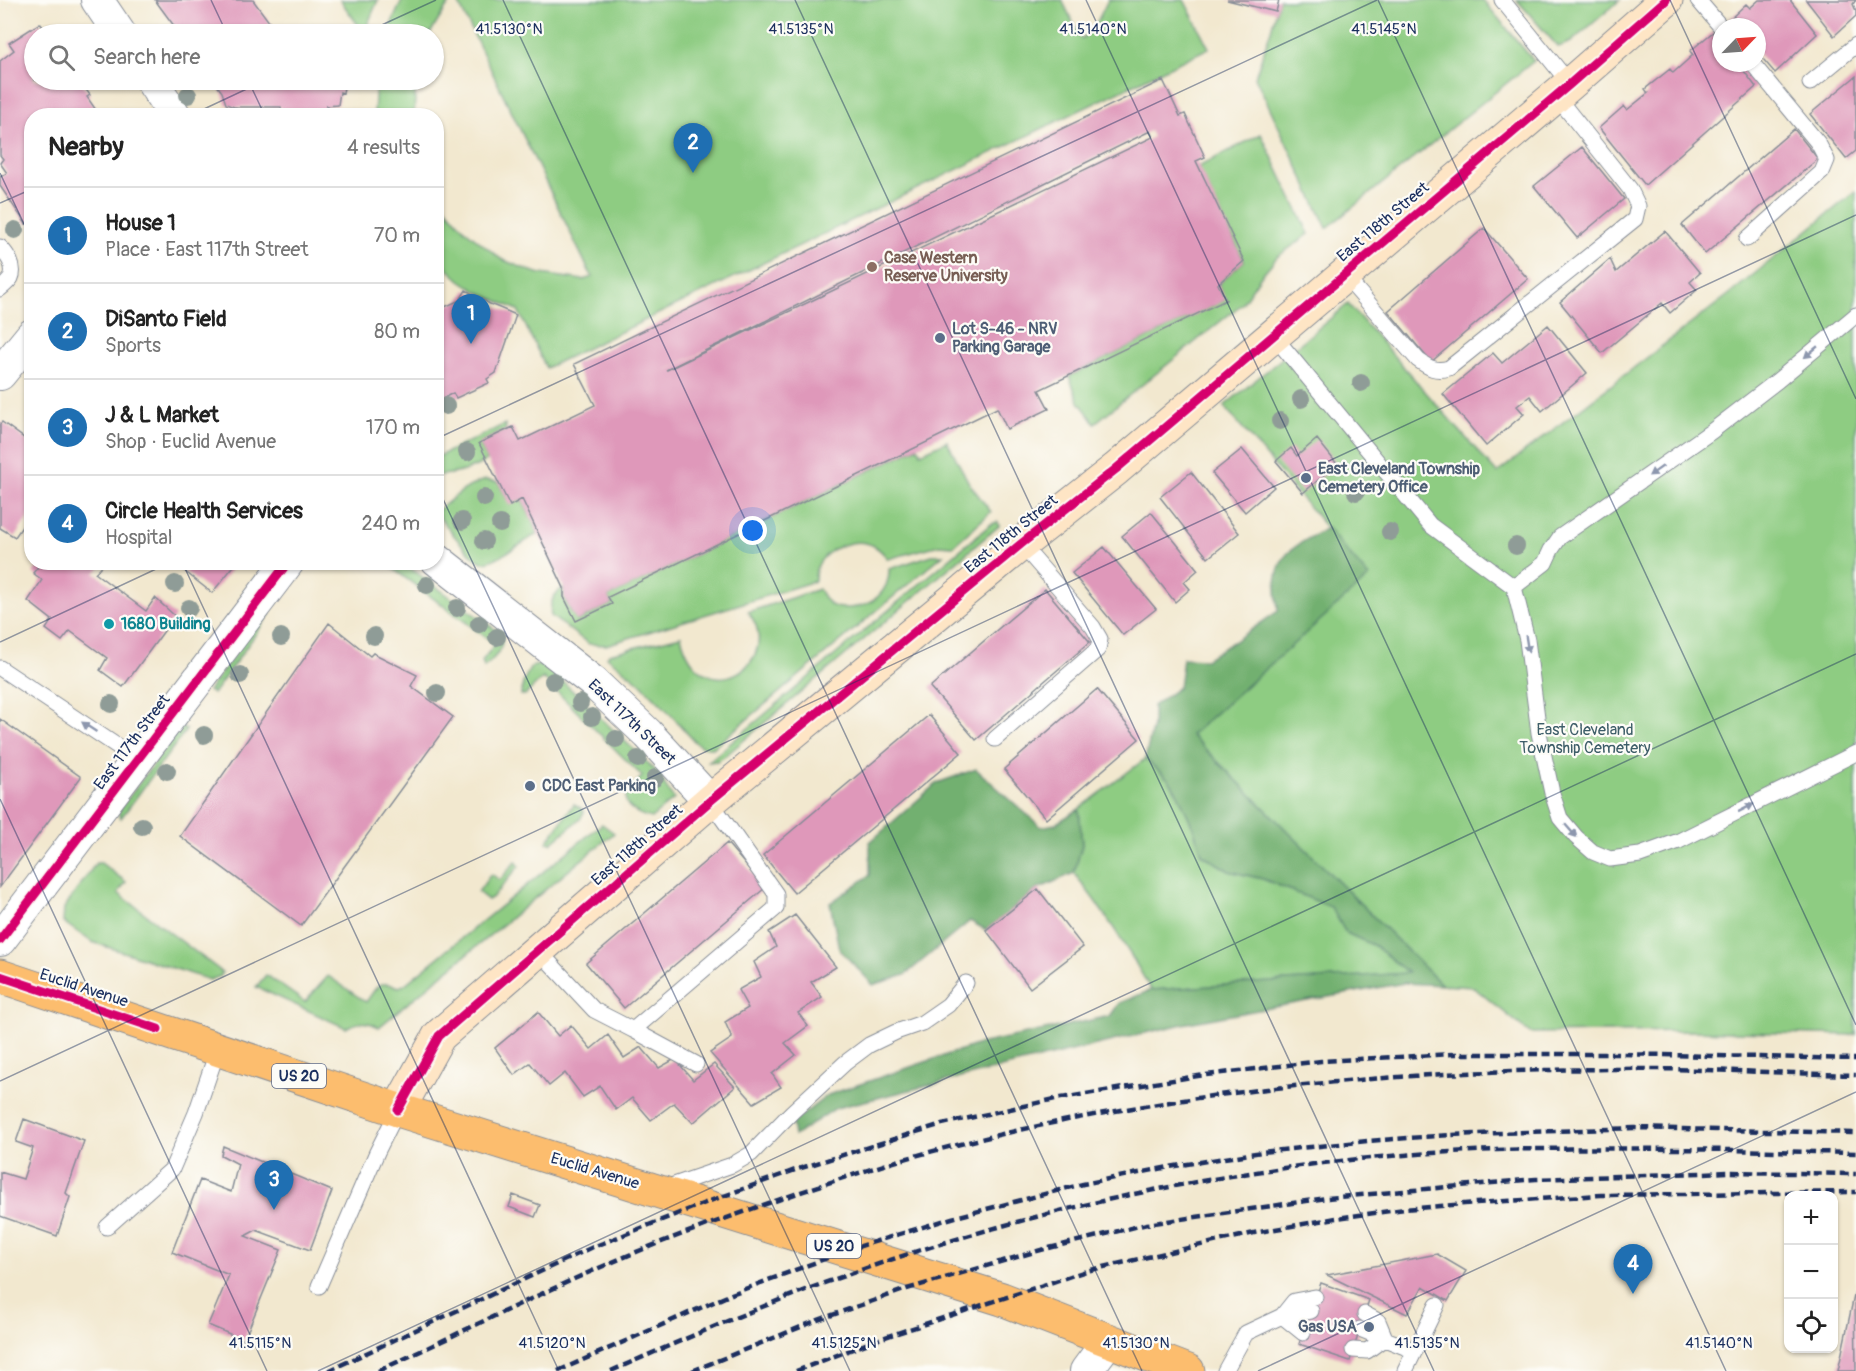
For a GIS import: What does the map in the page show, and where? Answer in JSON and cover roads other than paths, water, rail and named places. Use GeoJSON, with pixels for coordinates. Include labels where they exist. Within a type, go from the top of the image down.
{"type":"FeatureCollection","features":[{"type":"Feature","properties":{"kind":"main road","name":"Euclid Avenue"},"geometry":{"type":"LineString","coordinates":[[0,976],[398,1110],[1002,1299],[1188,1371]]}},
{"type":"Feature","properties":{"kind":"street"},"geometry":{"type":"LineString","coordinates":[[97,0],[113,24]]}},
{"type":"Feature","properties":{"kind":"street","name":"East 118th Street"},"geometry":{"type":"LineString","coordinates":[[398,1110],[439,1036],[710,801],[1021,543],[1116,469],[1666,0]]}},
{"type":"Feature","properties":{"kind":"street"},"geometry":{"type":"LineString","coordinates":[[158,90],[170,108]]}},
{"type":"Feature","properties":{"kind":"street"},"geometry":{"type":"LineString","coordinates":[[0,374],[24,346]]}},
{"type":"Feature","properties":{"kind":"street","name":"East 117th Street"},"geometry":{"type":"LineString","coordinates":[[444,565],[593,682],[648,734],[710,801]]}},
{"type":"Feature","properties":{"kind":"street","name":"East 117th Street"},"geometry":{"type":"LineString","coordinates":[[0,940],[282,570]]}},
{"type":"Feature","properties":{"kind":"street"},"geometry":{"type":"LineString","coordinates":[[1086,1371],[1108,1341]]}},
{"type":"Feature","properties":{"kind":"lane"},"geometry":{"type":"LineString","coordinates":[[1344,275],[1418,360],[1428,368],[1441,371],[1449,368],[1635,219],[1638,206],[1630,189],[1502,0]]}},
{"type":"Feature","properties":{"kind":"lane"},"geometry":{"type":"LineString","coordinates":[[1698,0],[1713,18]]}},
{"type":"Feature","properties":{"kind":"lane"},"geometry":{"type":"LineString","coordinates":[[1810,82],[1856,45]]}},
{"type":"Feature","properties":{"kind":"lane"},"geometry":{"type":"LineString","coordinates":[[1747,239],[1822,172],[1827,160],[1818,142],[1760,72]]}},
{"type":"Feature","properties":{"kind":"lane"},"geometry":{"type":"LineString","coordinates":[[0,247],[6,253],[12,267],[11,279],[0,289]]}},
{"type":"Feature","properties":{"kind":"lane"},"geometry":{"type":"LineString","coordinates":[[1515,587],[1545,563],[1560,537],[1712,431],[1777,381],[1856,315]]}},
{"type":"Feature","properties":{"kind":"lane"},"geometry":{"type":"LineString","coordinates":[[1274,335],[1430,525],[1515,587],[1527,640],[1539,733],[1552,793],[1560,818],[1593,852],[1610,859],[1640,855],[1679,841],[1856,753]]}},
{"type":"Feature","properties":{"kind":"lane"},"geometry":{"type":"LineString","coordinates":[[994,739],[1098,649],[1100,639],[1093,627],[1021,543]]}},
{"type":"Feature","properties":{"kind":"lane"},"geometry":{"type":"LineString","coordinates":[[0,668],[138,760]]}},
{"type":"Feature","properties":{"kind":"lane"},"geometry":{"type":"LineString","coordinates":[[633,1030],[776,908],[777,894],[710,801]]}},
{"type":"Feature","properties":{"kind":"lane"},"geometry":{"type":"LineString","coordinates":[[538,950],[594,1010],[696,1064]]}},
{"type":"Feature","properties":{"kind":"lane"},"geometry":{"type":"LineString","coordinates":[[657,1191],[732,1165],[751,1155],[792,1112],[845,1063],[869,1045],[922,1023],[948,1005],[966,983]]}},
{"type":"Feature","properties":{"kind":"lane"},"geometry":{"type":"LineString","coordinates":[[106,1227],[172,1169],[196,1113],[218,1049]]}},
{"type":"Feature","properties":{"kind":"lane"},"geometry":{"type":"LineString","coordinates":[[319,1286],[377,1152],[398,1110]]}},
{"type":"Feature","properties":{"kind":"lane"},"geometry":{"type":"LineString","coordinates":[[1225,1371],[1246,1333],[1313,1304]]}},
{"type":"Feature","properties":{"kind":"lane"},"geometry":{"type":"LineString","coordinates":[[1405,1371],[1437,1305]]}},
{"type":"Feature","properties":{"kind":"lane"},"geometry":{"type":"LineString","coordinates":[[1282,1316],[1303,1333]]}},
{"type":"Feature","properties":{"kind":"lane"},"geometry":{"type":"LineString","coordinates":[[1363,1322],[1385,1338],[1415,1351]]}},
{"type":"Feature","properties":{"kind":"lane"},"geometry":{"type":"LineString","coordinates":[[1353,1350],[1367,1351],[1385,1338]]}},
{"type":"Feature","properties":{"kind":"railway"},"geometry":{"type":"LineString","coordinates":[[328,1371],[593,1247],[710,1201],[798,1169],[942,1124],[1055,1099],[1198,1076],[1321,1061],[1453,1054],[1618,1054],[1856,1059]]}},
{"type":"Feature","properties":{"kind":"railway"},"geometry":{"type":"LineString","coordinates":[[378,1371],[591,1271],[703,1227],[806,1190],[897,1161],[984,1138],[1073,1119],[1161,1103],[1250,1091],[1430,1075],[1641,1069],[1856,1075]]}},
{"type":"Feature","properties":{"kind":"railway"},"geometry":{"type":"LineString","coordinates":[[558,1371],[734,1293],[851,1249],[952,1218],[1083,1184],[1169,1167],[1262,1152],[1450,1135],[1634,1128],[1856,1133]]}},
{"type":"Feature","properties":{"kind":"railway"},"geometry":{"type":"LineString","coordinates":[[611,1371],[735,1318],[861,1270],[1004,1226],[1152,1190],[1303,1166],[1377,1157],[1451,1152],[1654,1149],[1856,1153]]}},
{"type":"Feature","properties":{"kind":"railway"},"geometry":{"type":"LineString","coordinates":[[692,1371],[818,1320],[907,1289],[1041,1250],[1147,1224],[1327,1198],[1536,1179],[1729,1172],[1856,1174]]}},
{"type":"Feature","properties":{"kind":"railway"},"geometry":{"type":"LineString","coordinates":[[796,1371],[876,1340],[1086,1271],[1254,1233],[1336,1218],[1405,1209],[1601,1195],[1856,1192]]}},
{"type":"Feature","properties":{"kind":"place","name":"DiSanto Field"},"geometry":{"type":"Point","coordinates":[693,173]}},
{"type":"Feature","properties":{"kind":"place","name":"Case Western Reserve University"},"geometry":{"type":"Point","coordinates":[872,267]}},
{"type":"Feature","properties":{"kind":"place","name":"Lot S-46 - NRV Parking Garage"},"geometry":{"type":"Point","coordinates":[940,338]}},
{"type":"Feature","properties":{"kind":"place","name":"House 1"},"geometry":{"type":"Point","coordinates":[471,344]}},
{"type":"Feature","properties":{"kind":"place","name":"East Cleveland Township Cemetery Office"},"geometry":{"type":"Point","coordinates":[1306,478]}},
{"type":"Feature","properties":{"kind":"place","name":"1680 Building"},"geometry":{"type":"Point","coordinates":[109,624]}},
{"type":"Feature","properties":{"kind":"place","name":"CDC East Parking"},"geometry":{"type":"Point","coordinates":[530,786]}},
{"type":"Feature","properties":{"kind":"place","name":"J & L Market"},"geometry":{"type":"Point","coordinates":[274,1210]}},
{"type":"Feature","properties":{"kind":"place","name":"Circle Health Services"},"geometry":{"type":"Point","coordinates":[1633,1294]}},
{"type":"Feature","properties":{"kind":"place","name":"Gas USA"},"geometry":{"type":"Point","coordinates":[1369,1327]}},
{"type":"Feature","properties":{"kind":"park label","name":"East Cleveland Township Cemetery"},"geometry":{"type":"Point","coordinates":[1585,739]}}]}
